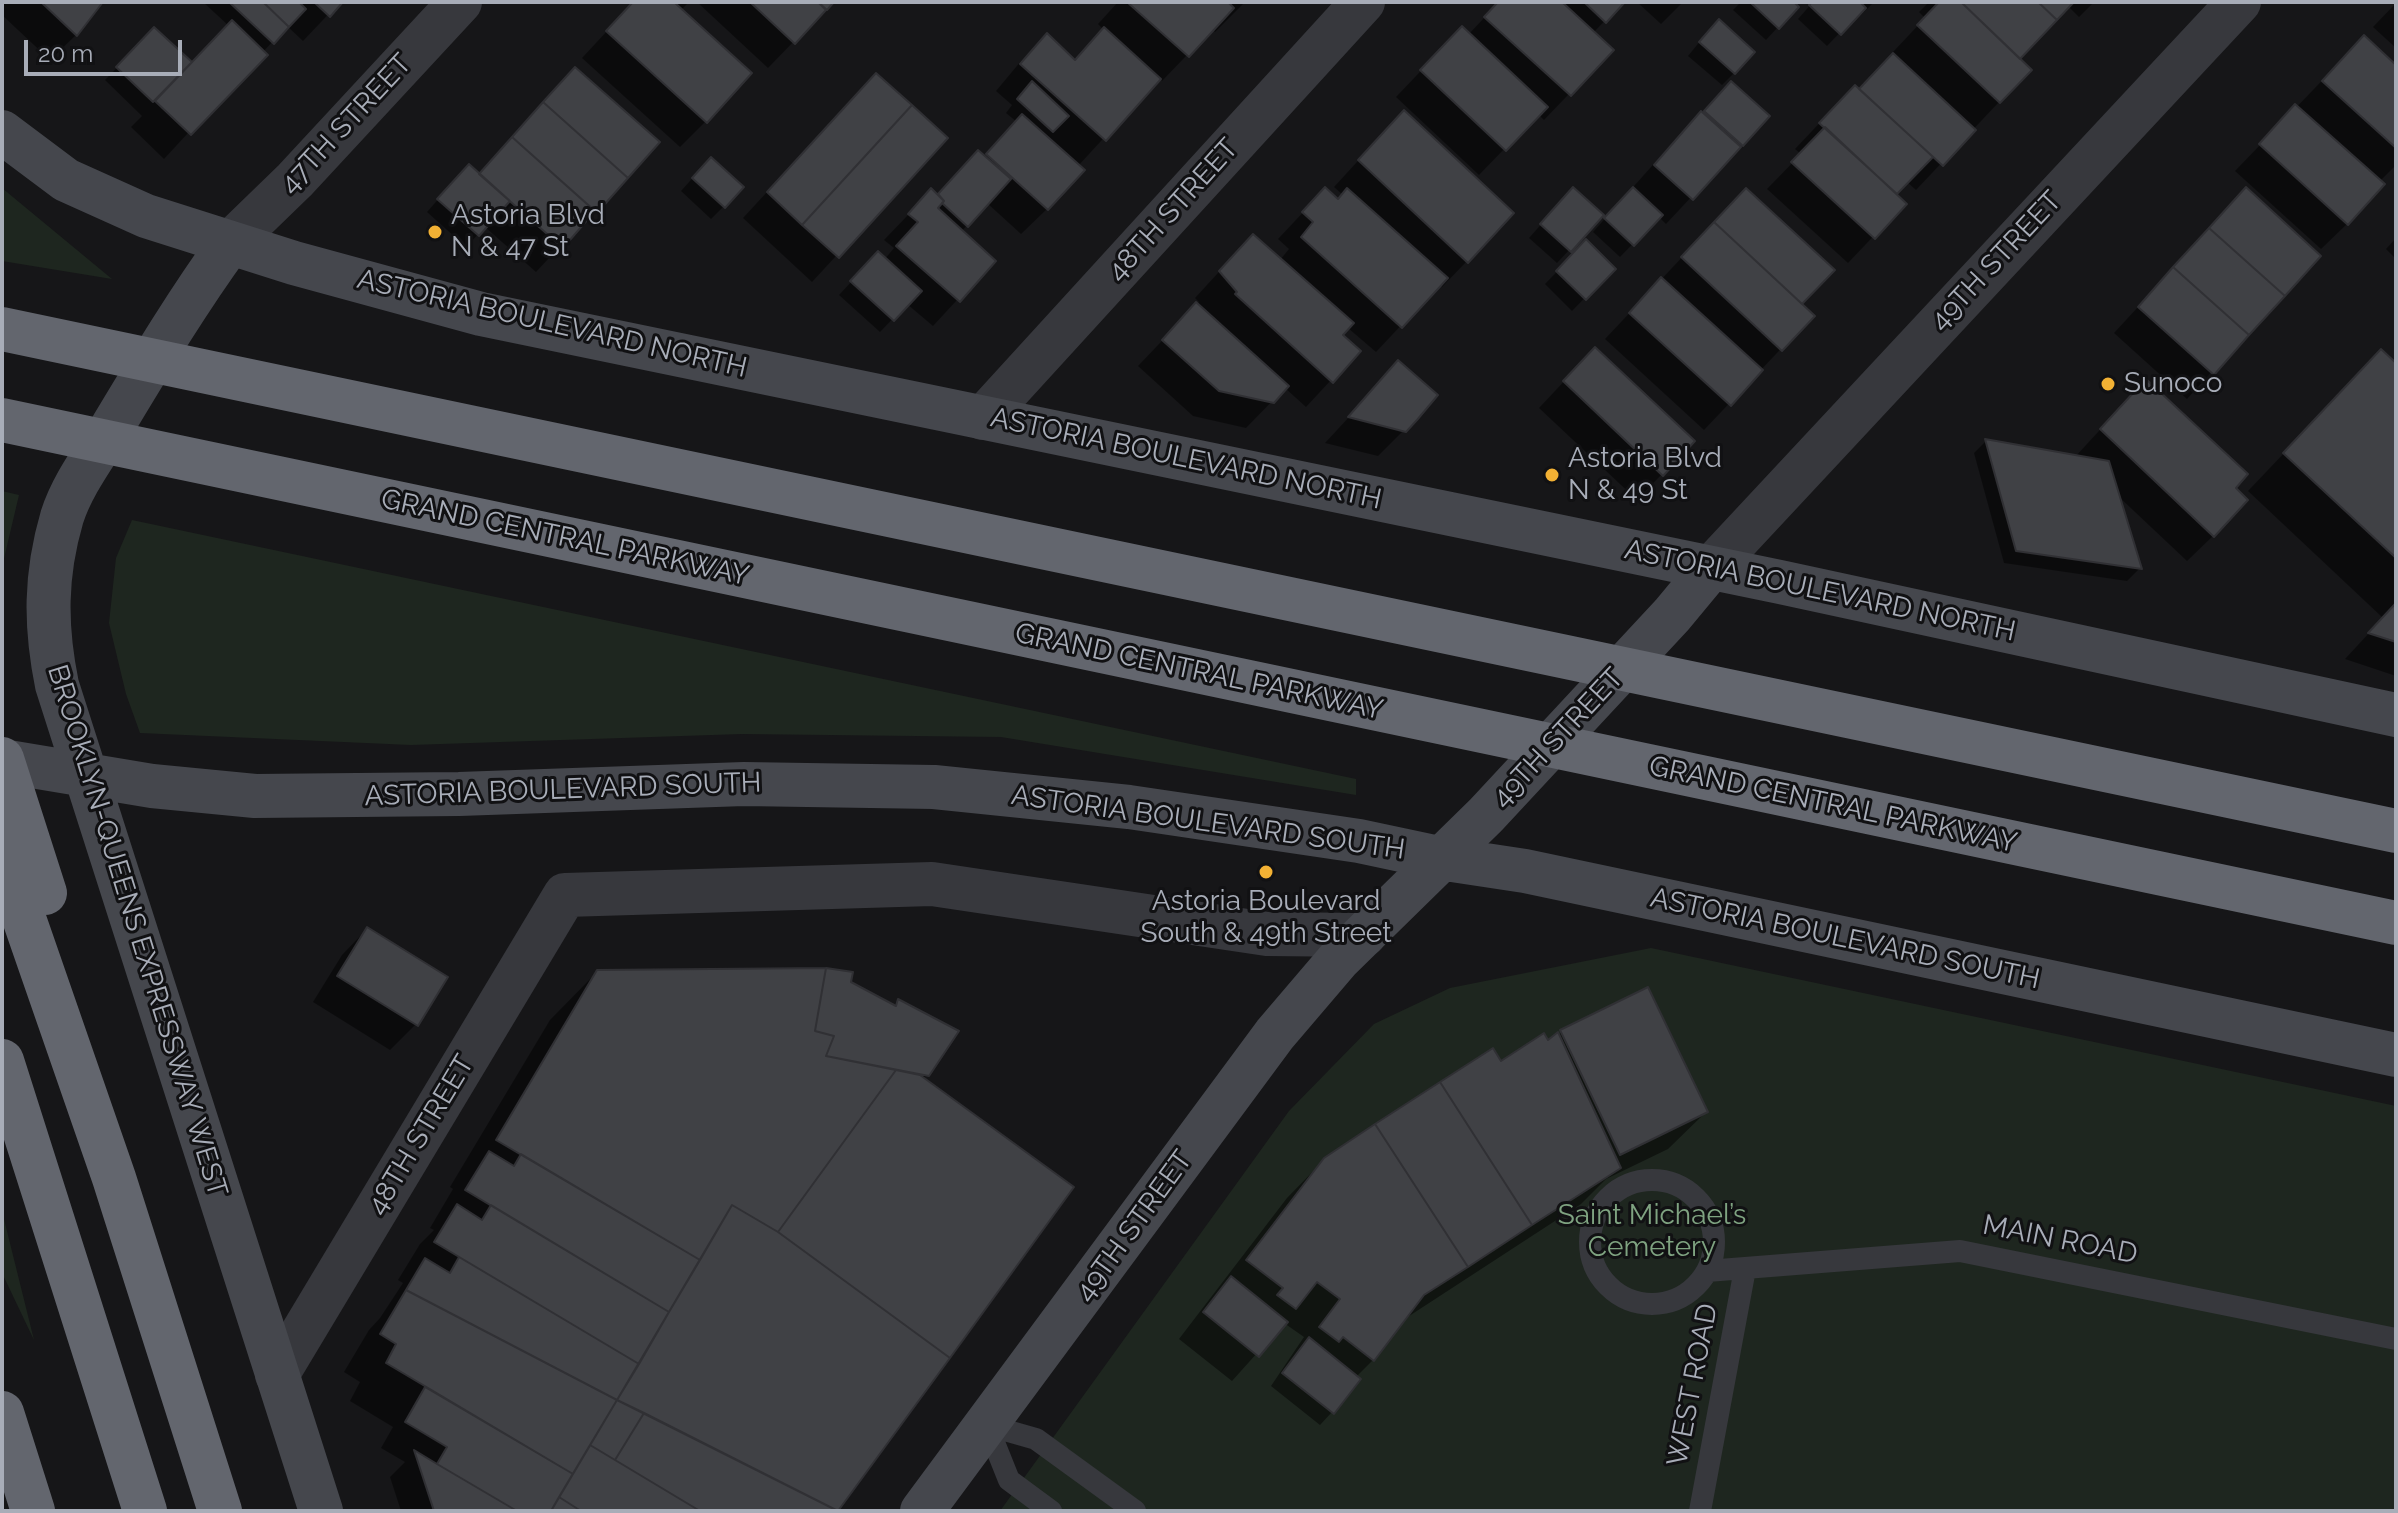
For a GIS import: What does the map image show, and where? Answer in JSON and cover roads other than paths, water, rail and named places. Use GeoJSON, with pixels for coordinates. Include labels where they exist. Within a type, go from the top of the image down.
{"type":"FeatureCollection","features":[{"type":"Feature","properties":{"kind":"highway"},"geometry":{"type":"LineString","coordinates":[[2,329],[2396,831]]}},
{"type":"Feature","properties":{"kind":"highway","name":"GRAND CENTRAL PARKWAY"},"geometry":{"type":"LineString","coordinates":[[2,420],[2396,923]]}},
{"type":"Feature","properties":{"kind":"highway"},"geometry":{"type":"LineString","coordinates":[[2,760],[84,1016],[114,1178]]}},
{"type":"Feature","properties":{"kind":"highway"},"geometry":{"type":"LineString","coordinates":[[2,855],[114,1178],[220,1511]]}},
{"type":"Feature","properties":{"kind":"highway"},"geometry":{"type":"LineString","coordinates":[[2,1061],[145,1511]]}},
{"type":"Feature","properties":{"kind":"highway"},"geometry":{"type":"LineString","coordinates":[[2,1413],[33,1511]]}},
{"type":"Feature","properties":{"kind":"main road","name":"ASTORIA BOULEVARD NORTH"},"geometry":{"type":"LineString","coordinates":[[2,132],[66,180],[146,216],[410,296],[481,314],[1711,568],[2396,715]]}},
{"type":"Feature","properties":{"kind":"main road","name":"BROOKLYN-QUEENS EXPRESSWAY WEST"},"geometry":{"type":"LineString","coordinates":[[230,243],[190,298],[63,513],[53,552],[48,594],[48,642],[57,685],[321,1511]]}},
{"type":"Feature","properties":{"kind":"main road","name":"49TH STREET"},"geometry":{"type":"LineString","coordinates":[[922,1511],[1275,1034],[1339,959],[1486,815],[1672,615],[1711,568]]}},
{"type":"Feature","properties":{"kind":"main road","name":"ASTORIA BOULEVARD SOUTH"},"geometry":{"type":"LineString","coordinates":[[2,760],[152,786],[255,796],[459,794],[744,784],[934,787],[1129,807],[1359,841],[1439,858],[1525,871],[2396,1055]]}},
{"type":"Feature","properties":{"kind":"street","name":"47TH STREET"},"geometry":{"type":"LineString","coordinates":[[230,243],[295,180],[460,2]]}},
{"type":"Feature","properties":{"kind":"street","name":"48TH STREET"},"geometry":{"type":"LineString","coordinates":[[983,418],[1363,2]]}},
{"type":"Feature","properties":{"kind":"street","name":"49TH STREET"},"geometry":{"type":"LineString","coordinates":[[1711,568],[2239,2]]}},
{"type":"Feature","properties":{"kind":"street","name":"48TH STREET"},"geometry":{"type":"LineString","coordinates":[[277,1375],[565,895],[932,884],[1267,934],[1364,935]]}},
{"type":"Feature","properties":{"kind":"lane"},"geometry":{"type":"LineString","coordinates":[[1642,1181],[1661,1181],[1680,1187],[1696,1198],[1707,1214],[1713,1232],[1713,1253],[1707,1271],[1696,1287],[1680,1298],[1659,1304],[1638,1303],[1618,1295],[1602,1280],[1592,1260],[1590,1239],[1594,1218],[1606,1200],[1624,1187],[1642,1181]]}},
{"type":"Feature","properties":{"kind":"lane","name":"MAIN ROAD"},"geometry":{"type":"LineString","coordinates":[[1707,1271],[1960,1251],[2396,1339]]}},
{"type":"Feature","properties":{"kind":"lane","name":"WEST ROAD"},"geometry":{"type":"LineString","coordinates":[[1700,1511],[1745,1269]]}},
{"type":"Feature","properties":{"kind":"lane"},"geometry":{"type":"LineString","coordinates":[[987,1425],[1009,1480],[1051,1511]]}},
{"type":"Feature","properties":{"kind":"lane"},"geometry":{"type":"LineString","coordinates":[[987,1425],[1036,1439],[1135,1511]]}},
{"type":"Feature","properties":{"kind":"place","name":"Astoria Blvd N & 47 St"},"geometry":{"type":"Point","coordinates":[435,232]}},
{"type":"Feature","properties":{"kind":"place","name":"Sunoco"},"geometry":{"type":"Point","coordinates":[2108,384]}},
{"type":"Feature","properties":{"kind":"place","name":"Astoria Blvd N & 49 St"},"geometry":{"type":"Point","coordinates":[1552,475]}},
{"type":"Feature","properties":{"kind":"place","name":"Astoria Boulevard South & 49th Street"},"geometry":{"type":"Point","coordinates":[1266,872]}},
{"type":"Feature","properties":{"kind":"park label","name":"Saint Michael’s Cemetery"},"geometry":{"type":"Point","coordinates":[1652,1232]}}]}
